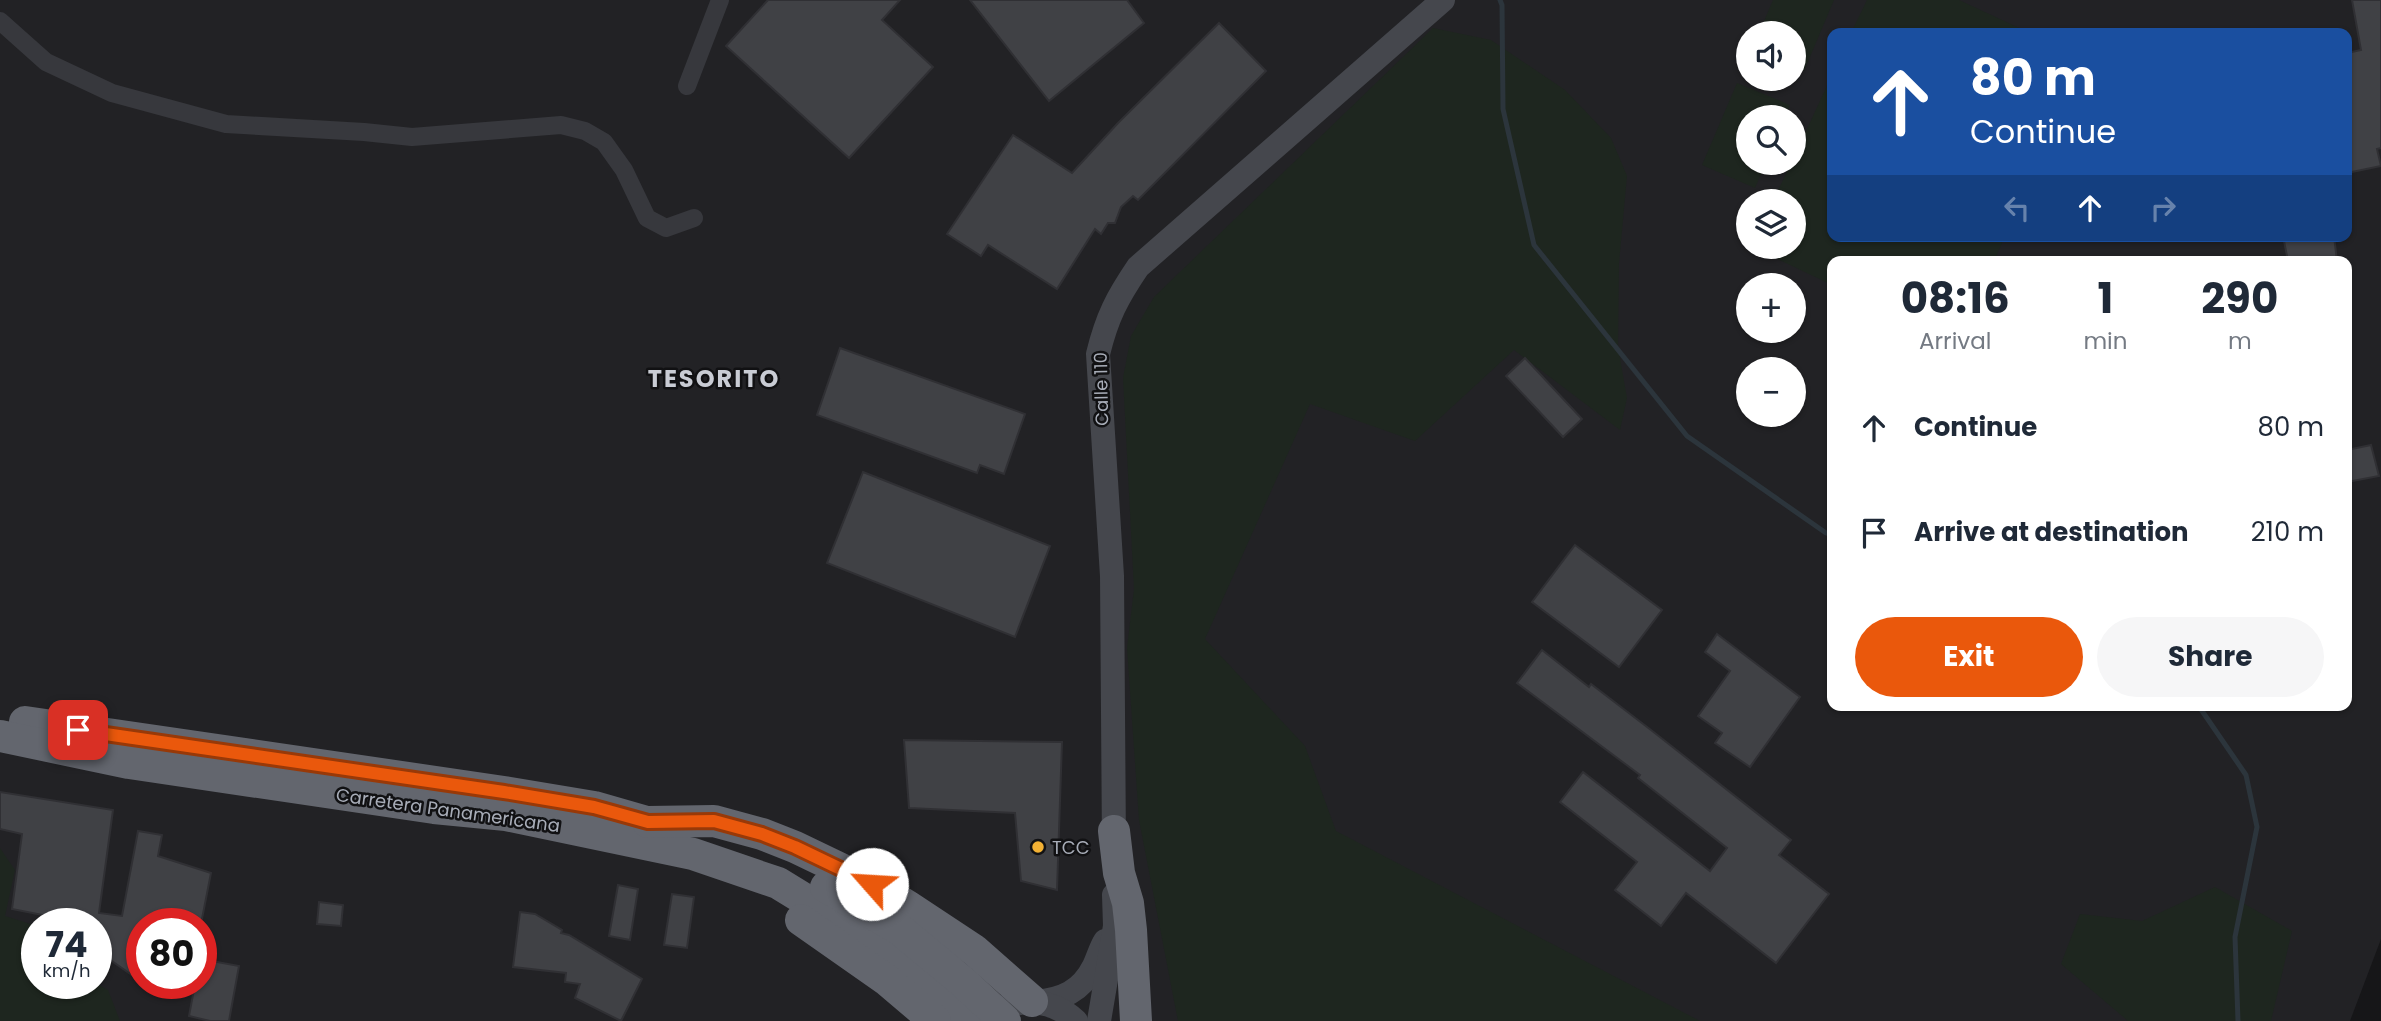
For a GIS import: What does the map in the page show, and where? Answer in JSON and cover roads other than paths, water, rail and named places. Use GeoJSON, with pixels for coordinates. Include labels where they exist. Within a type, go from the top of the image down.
{"type":"FeatureCollection","features":[{"type":"Feature","properties":{"kind":"highway","name":"Carretera Panamericana"},"geometry":{"type":"LineString","coordinates":[[0,716],[27,723],[594,807],[732,847],[786,867],[879,945],[924,977],[974,1021]]}},
{"type":"Feature","properties":{"kind":"highway","name":"Carretera Panamericana"},"geometry":{"type":"LineString","coordinates":[[0,736],[129,763],[434,808],[506,815],[693,854],[818,895],[899,929],[1005,1021]]}},
{"type":"Feature","properties":{"kind":"highway"},"geometry":{"type":"LineString","coordinates":[[648,822],[714,821],[762,834],[795,847],[872,884],[909,906],[974,950],[1034,1002]]}},
{"type":"Feature","properties":{"kind":"highway"},"geometry":{"type":"LineString","coordinates":[[1114,831],[1119,873],[1128,903],[1136,1021]]}},
{"type":"Feature","properties":{"kind":"highway"},"geometry":{"type":"LineString","coordinates":[[731,866],[756,890],[888,981],[935,1021]]}},
{"type":"Feature","properties":{"kind":"main road","name":"Calle 110"},"geometry":{"type":"LineString","coordinates":[[1099,1021],[1115,926],[1112,576],[1098,354],[1105,327],[1115,301],[1138,267],[1443,0]]}},
{"type":"Feature","properties":{"kind":"main road"},"geometry":{"type":"LineString","coordinates":[[984,1021],[999,1009],[1015,1003],[1054,1000],[1078,988],[1089,975],[1102,945],[1115,926]]}},
{"type":"Feature","properties":{"kind":"main road"},"geometry":{"type":"LineString","coordinates":[[1034,1002],[1062,1010],[1076,1021]]}},
{"type":"Feature","properties":{"kind":"street"},"geometry":{"type":"LineString","coordinates":[[687,86],[720,0]]}},
{"type":"Feature","properties":{"kind":"street"},"geometry":{"type":"LineString","coordinates":[[0,21],[46,62],[111,93],[226,124],[412,137],[561,125],[585,131],[604,142],[624,170],[647,218],[666,228],[694,218]]}},
{"type":"Feature","properties":{"kind":"waterway"},"geometry":{"type":"LineString","coordinates":[[1500,0],[1503,109],[1534,245],[1687,436],[1827,533]]}},
{"type":"Feature","properties":{"kind":"waterway"},"geometry":{"type":"LineString","coordinates":[[2202,711],[2246,775],[2257,827],[2235,937],[2238,1021]]}},
{"type":"Feature","properties":{"kind":"place","name":"TCC"},"geometry":{"type":"Point","coordinates":[1038,847]}},
{"type":"Feature","properties":{"kind":"district","name":"TESORITO"},"geometry":{"type":"Point","coordinates":[714,378]}}]}
